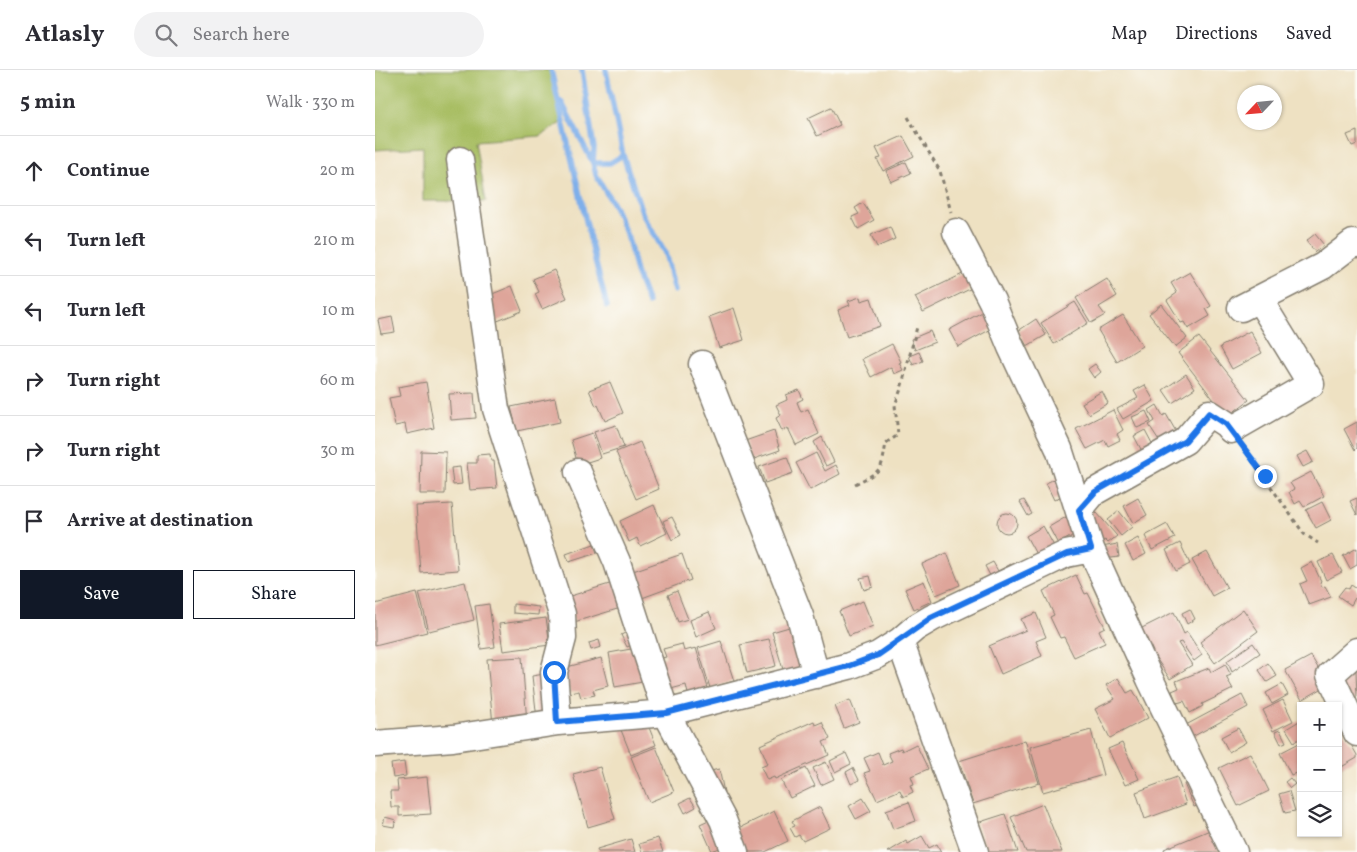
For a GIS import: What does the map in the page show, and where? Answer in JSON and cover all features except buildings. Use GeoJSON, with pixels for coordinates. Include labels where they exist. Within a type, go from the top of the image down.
{"type":"FeatureCollection","features":[{"type":"Feature","properties":{"kind":"street"},"geometry":{"type":"LineString","coordinates":[[460,160],[496,409],[562,614],[563,638],[554,672],[557,722]]}},
{"type":"Feature","properties":{"kind":"street"},"geometry":{"type":"LineString","coordinates":[[956,232],[992,301],[1011,347],[1059,449],[1091,549],[1150,678],[1234,852]]}},
{"type":"Feature","properties":{"kind":"street"},"geometry":{"type":"LineString","coordinates":[[1079,510],[1095,492],[1185,441],[1209,413],[1226,424],[1231,430],[1311,384],[1250,303],[1323,266],[1353,243],[1357,244]]}},
{"type":"Feature","properties":{"kind":"street"},"geometry":{"type":"LineString","coordinates":[[701,364],[800,616],[816,675]]}},
{"type":"Feature","properties":{"kind":"street"},"geometry":{"type":"LineString","coordinates":[[578,472],[617,562],[666,713],[723,820],[735,852]]}},
{"type":"Feature","properties":{"kind":"street"},"geometry":{"type":"LineString","coordinates":[[375,744],[453,738],[557,722],[666,713],[816,675],[849,666],[878,655],[931,618],[1067,554],[1091,549]]}},
{"type":"Feature","properties":{"kind":"street"},"geometry":{"type":"LineString","coordinates":[[900,641],[975,852]]}},
{"type":"Feature","properties":{"kind":"street"},"geometry":{"type":"LineString","coordinates":[[1356,727],[1330,674],[1357,652]]}},
{"type":"Feature","properties":{"kind":"path"},"geometry":{"type":"LineString","coordinates":[[908,117],[940,171],[956,232]]}},
{"type":"Feature","properties":{"kind":"path"},"geometry":{"type":"LineString","coordinates":[[855,484],[875,474],[882,466],[886,443],[898,435],[895,405],[917,327]]}},
{"type":"Feature","properties":{"kind":"path"},"geometry":{"type":"LineString","coordinates":[[1231,430],[1304,534],[1318,543]]}},
{"type":"Feature","properties":{"kind":"green space"},"geometry":{"type":"Polygon","coordinates":[[[375,70],[551,70],[564,121],[540,136],[476,141],[486,201],[423,201],[423,147],[375,150],[375,70]]]}},
{"type":"Feature","properties":{"kind":"waterway"},"geometry":{"type":"LineString","coordinates":[[551,70],[607,306]]}},
{"type":"Feature","properties":{"kind":"waterway"},"geometry":{"type":"LineString","coordinates":[[582,70],[594,148],[593,163],[596,175],[614,206],[628,238],[636,272],[648,303]]}},
{"type":"Feature","properties":{"kind":"waterway"},"geometry":{"type":"LineString","coordinates":[[606,70],[623,155],[643,215],[665,253],[675,291]]}},
{"type":"Feature","properties":{"kind":"waterway"},"geometry":{"type":"LineString","coordinates":[[561,101],[593,163],[610,163],[623,155]]}},
{"type":"Feature","properties":{"kind":"route"},"geometry":{"type":"LineString","coordinates":[[554,672],[557,722],[666,713],[821,674],[878,655],[931,618],[1067,554],[1091,549],[1079,510],[1095,492],[1185,441],[1209,413],[1226,424],[1265,476]]}}]}
